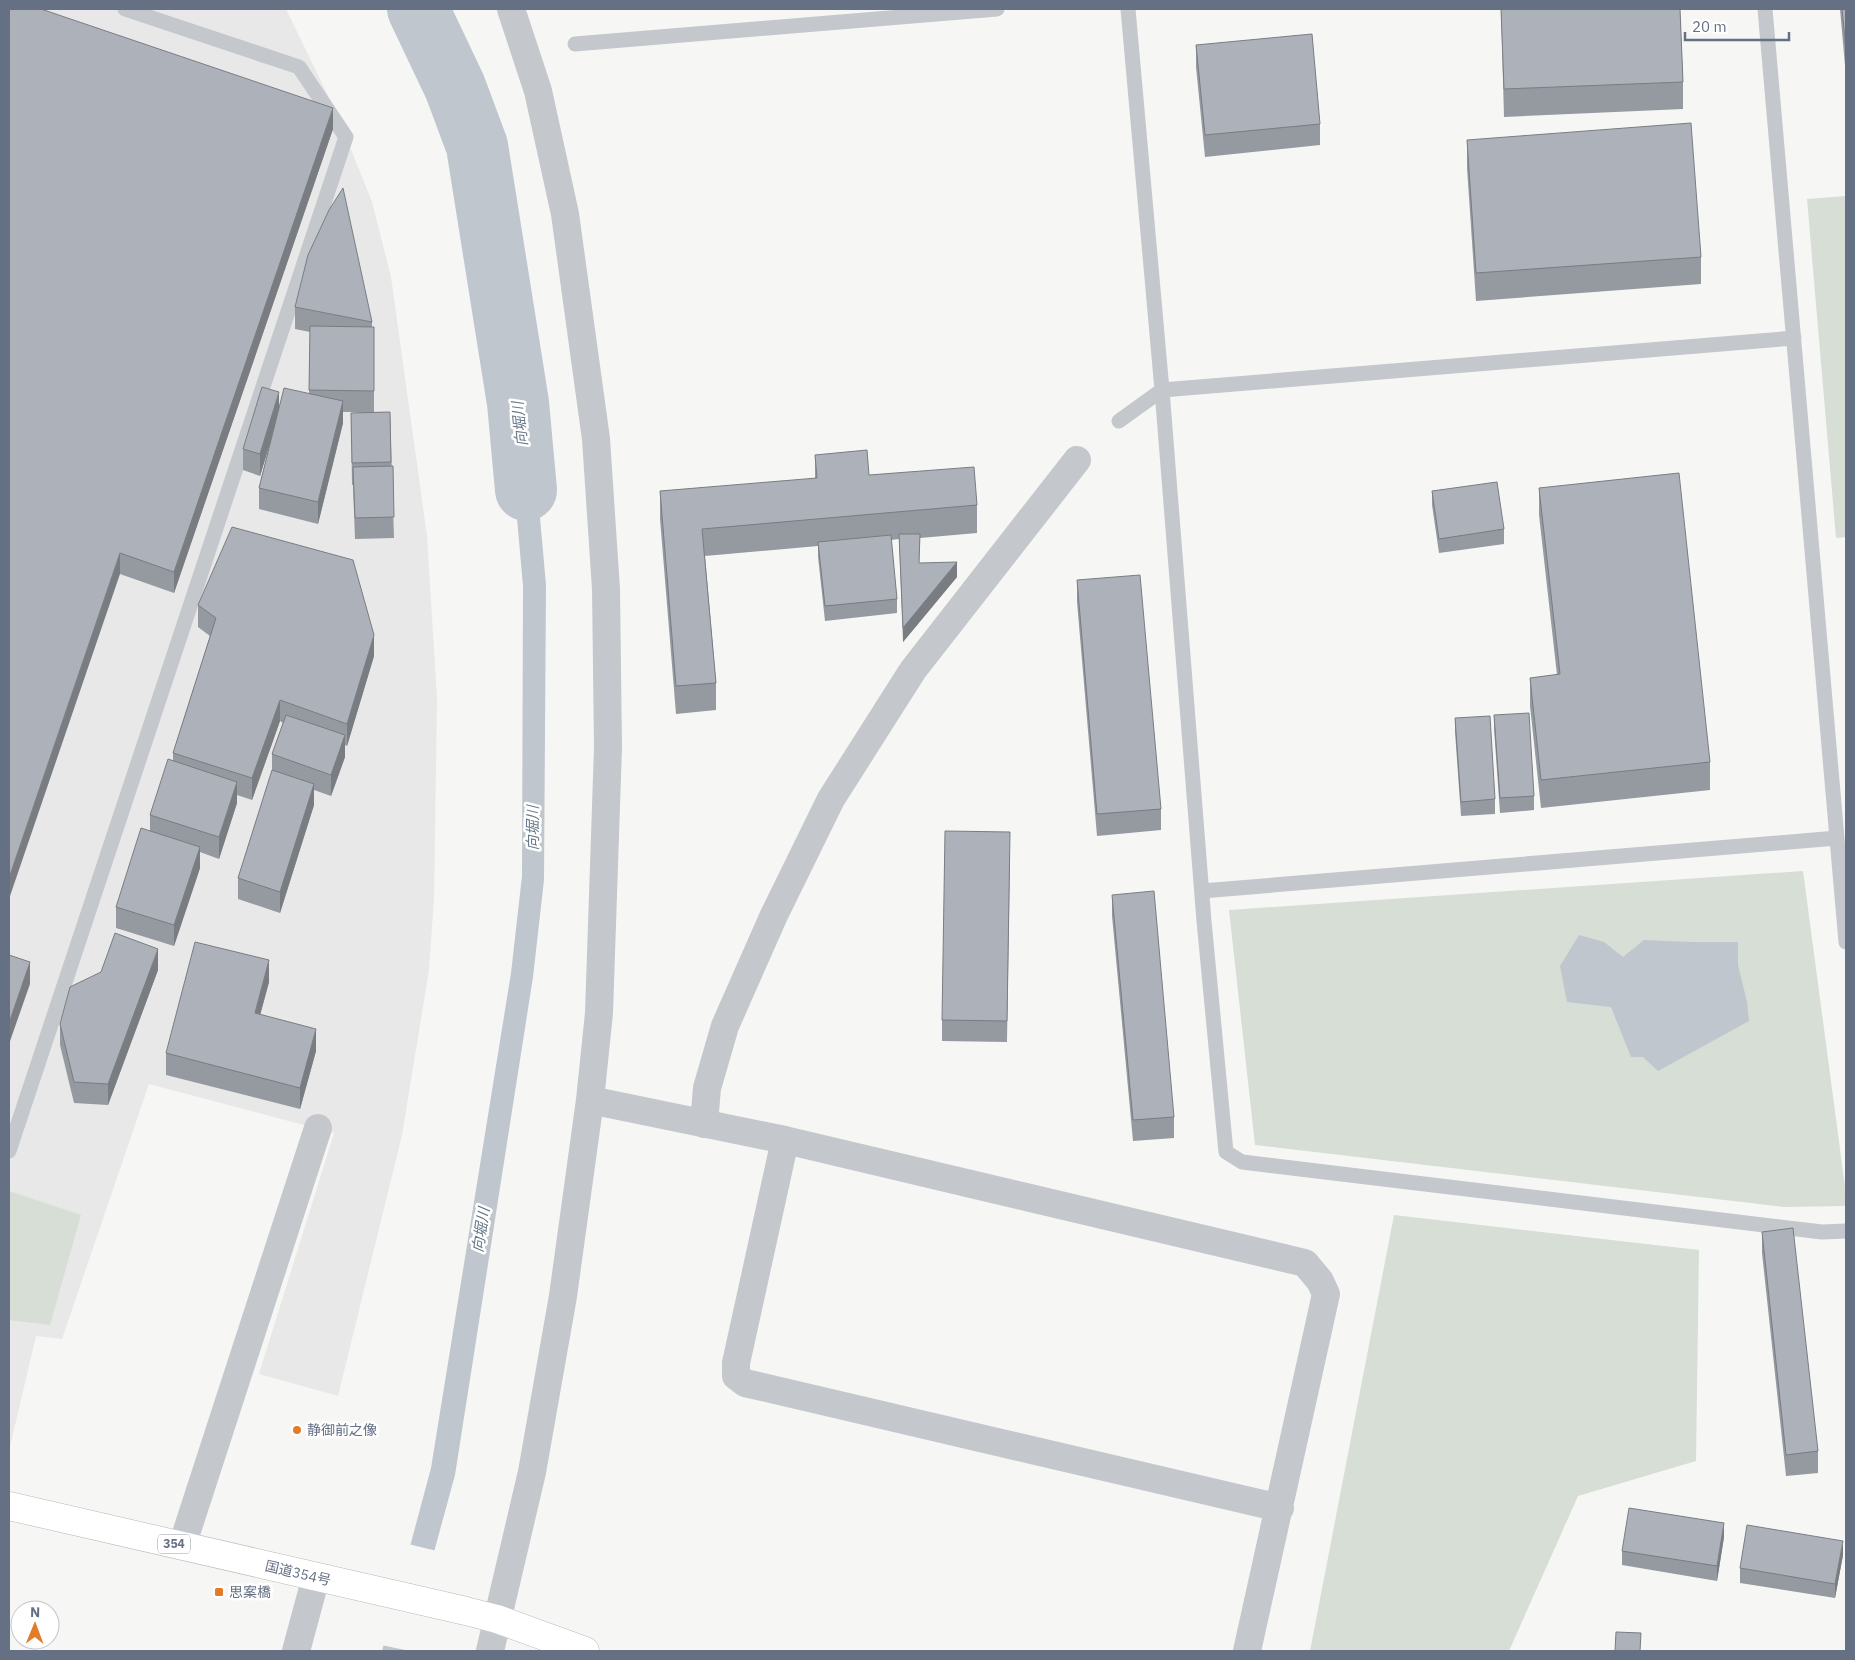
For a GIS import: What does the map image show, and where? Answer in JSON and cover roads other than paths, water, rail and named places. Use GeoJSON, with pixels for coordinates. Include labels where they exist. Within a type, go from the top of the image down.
{"type":"FeatureCollection","features":[{"type":"Feature","properties":{"kind":"highway","name":"国道354号"},"geometry":{"type":"LineString","coordinates":[[9,1506],[466,1611],[497,1619],[584,1651]]}},
{"type":"Feature","properties":{"kind":"street"},"geometry":{"type":"LineString","coordinates":[[490,1651],[532,1472],[563,1296],[590,1100],[599,1013],[608,747],[606,589],[596,439],[565,214],[538,91],[510,9]]}},
{"type":"Feature","properties":{"kind":"street"},"geometry":{"type":"LineString","coordinates":[[704,1124],[707,1088],[725,1026],[774,915],[831,799],[913,670],[1077,460]]}},
{"type":"Feature","properties":{"kind":"street"},"geometry":{"type":"LineString","coordinates":[[590,1100],[784,1140],[1305,1263],[1320,1281],[1326,1294],[1247,1651]]}},
{"type":"Feature","properties":{"kind":"street"},"geometry":{"type":"LineString","coordinates":[[182,1546],[318,1128]]}},
{"type":"Feature","properties":{"kind":"street"},"geometry":{"type":"LineString","coordinates":[[784,1140],[738,1354],[736,1376],[745,1383],[1280,1508]]}},
{"type":"Feature","properties":{"kind":"street"},"geometry":{"type":"LineString","coordinates":[[296,1651],[327,1580]]}},
{"type":"Feature","properties":{"kind":"lane"},"geometry":{"type":"LineString","coordinates":[[9,1151],[346,137],[298,67],[125,9]]}},
{"type":"Feature","properties":{"kind":"lane"},"geometry":{"type":"LineString","coordinates":[[575,44],[998,9]]}},
{"type":"Feature","properties":{"kind":"lane"},"geometry":{"type":"LineString","coordinates":[[1128,9],[1162,390],[1202,891],[1226,1152],[1242,1162],[1822,1232],[1846,1231]]}},
{"type":"Feature","properties":{"kind":"lane"},"geometry":{"type":"LineString","coordinates":[[1765,9],[1846,942]]}},
{"type":"Feature","properties":{"kind":"lane"},"geometry":{"type":"LineString","coordinates":[[1119,421],[1162,390],[1794,338]]}},
{"type":"Feature","properties":{"kind":"lane"},"geometry":{"type":"LineString","coordinates":[[1202,891],[1837,838]]}},
{"type":"Feature","properties":{"kind":"water"},"geometry":{"type":"Polygon","coordinates":[[[507,405],[530,405],[546,585],[544,880],[533,977],[455,1475],[407,1651],[382,1651],[431,1468],[511,973],[522,876],[523,586],[507,405]]]}},
{"type":"Feature","properties":{"kind":"water"},"geometry":{"type":"Polygon","coordinates":[[[1579,935],[1604,942],[1623,957],[1644,940],[1738,942],[1738,965],[1747,1002],[1749,1021],[1658,1071],[1643,1057],[1631,1057],[1611,1007],[1567,1002],[1560,966],[1579,935]]]}},
{"type":"Feature","properties":{"kind":"waterway","name":"向堀川"},"geometry":{"type":"LineString","coordinates":[[418,9],[455,87],[477,146],[518,403],[526,490]]}},
{"type":"Feature","properties":{"kind":"place","name":"静御前之像"},"geometry":{"type":"Point","coordinates":[297,1430]}},
{"type":"Feature","properties":{"kind":"place","name":"思案橋"},"geometry":{"type":"Point","coordinates":[219,1592]}}]}
